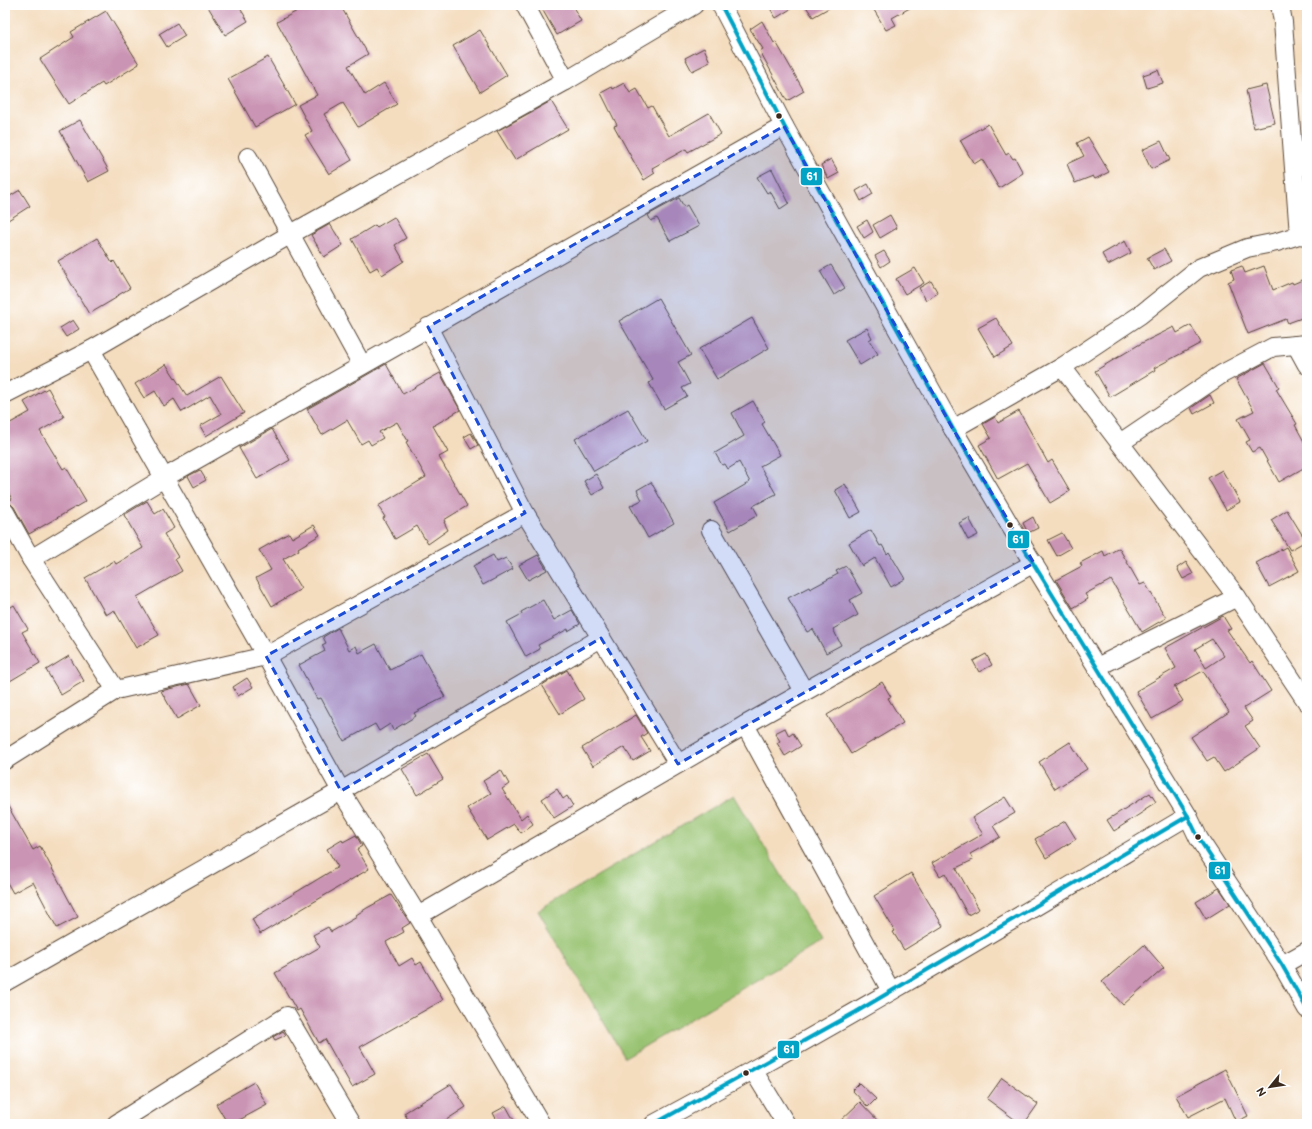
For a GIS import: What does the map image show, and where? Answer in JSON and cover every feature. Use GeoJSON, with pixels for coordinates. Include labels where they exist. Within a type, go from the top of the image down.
{"type":"FeatureCollection","features":[{"type":"Feature","properties":{"kind":"street"},"geometry":{"type":"LineString","coordinates":[[525,5],[566,81]]}},
{"type":"Feature","properties":{"kind":"street"},"geometry":{"type":"LineString","coordinates":[[5,394],[91,350],[291,234],[566,81],[694,5]]}},
{"type":"Feature","properties":{"kind":"street"},"geometry":{"type":"LineString","coordinates":[[721,5],[784,126],[953,429],[1010,527],[1034,563],[1188,816],[1199,838],[1282,965],[1307,1009]]}},
{"type":"Feature","properties":{"kind":"street"},"geometry":{"type":"LineString","coordinates":[[953,429],[1062,366],[1140,315],[1199,268],[1247,248],[1303,236],[1280,5]]}},
{"type":"Feature","properties":{"kind":"street"},"geometry":{"type":"LineString","coordinates":[[31,559],[164,478],[784,126]]}},
{"type":"Feature","properties":{"kind":"street"},"geometry":{"type":"LineString","coordinates":[[248,157],[362,365]]}},
{"type":"Feature","properties":{"kind":"street"},"geometry":{"type":"LineString","coordinates":[[428,327],[525,513],[678,764]]}},
{"type":"Feature","properties":{"kind":"street"},"geometry":{"type":"LineString","coordinates":[[1120,443],[1222,374],[1273,347],[1302,345],[1307,365]]}},
{"type":"Feature","properties":{"kind":"street"},"geometry":{"type":"LineString","coordinates":[[91,350],[266,656],[341,792],[418,916],[541,1124]]}},
{"type":"Feature","properties":{"kind":"street"},"geometry":{"type":"LineString","coordinates":[[1062,366],[1237,597],[1307,702]]}},
{"type":"Feature","properties":{"kind":"street"},"geometry":{"type":"LineString","coordinates":[[5,512],[31,559],[116,690]]}},
{"type":"Feature","properties":{"kind":"street"},"geometry":{"type":"LineString","coordinates":[[5,760],[116,690],[266,656],[525,513]]}},
{"type":"Feature","properties":{"kind":"street"},"geometry":{"type":"LineString","coordinates":[[711,530],[804,691]]}},
{"type":"Feature","properties":{"kind":"street"},"geometry":{"type":"LineString","coordinates":[[418,916],[745,724],[1034,563]]}},
{"type":"Feature","properties":{"kind":"street"},"geometry":{"type":"LineString","coordinates":[[1097,667],[1237,597]]}},
{"type":"Feature","properties":{"kind":"street"},"geometry":{"type":"LineString","coordinates":[[5,982],[341,792],[601,638]]}},
{"type":"Feature","properties":{"kind":"street"},"geometry":{"type":"LineString","coordinates":[[745,724],[891,991]]}},
{"type":"Feature","properties":{"kind":"street"},"geometry":{"type":"LineString","coordinates":[[654,1124],[753,1070],[891,991],[1188,816]]}},
{"type":"Feature","properties":{"kind":"street"},"geometry":{"type":"LineString","coordinates":[[1282,965],[1307,951]]}},
{"type":"Feature","properties":{"kind":"street"},"geometry":{"type":"LineString","coordinates":[[116,1124],[135,1119],[287,1016],[351,1124]]}},
{"type":"Feature","properties":{"kind":"street"},"geometry":{"type":"LineString","coordinates":[[753,1070],[786,1124]]}},
{"type":"Feature","properties":{"kind":"highlighted area"},"geometry":{"type":"Polygon","coordinates":[[[784,126],[953,429],[1034,563],[678,764],[601,638],[341,791],[266,656],[525,513],[428,327],[784,126]]]}},
{"type":"Feature","properties":{"kind":"green space"},"geometry":{"type":"Polygon","coordinates":[[[734,795],[821,942],[625,1058],[538,911],[734,795]]]}},
{"type":"Feature","properties":{"kind":"building"},"geometry":{"type":"Polygon","coordinates":[[[207,5],[238,5],[248,21],[225,35],[207,5]]]}},
{"type":"Feature","properties":{"kind":"building"},"geometry":{"type":"Polygon","coordinates":[[[308,5],[340,5],[368,54],[348,66],[365,95],[384,83],[397,104],[358,127],[343,103],[324,114],[352,160],[329,174],[305,135],[312,131],[298,105],[317,95],[277,22],[308,5]]]}},
{"type":"Feature","properties":{"kind":"building"},"geometry":{"type":"Polygon","coordinates":[[[549,5],[572,5],[581,21],[557,35],[542,9],[549,5]]]}},
{"type":"Feature","properties":{"kind":"building"},"geometry":{"type":"Polygon","coordinates":[[[768,5],[797,5],[776,18],[768,5]]]}},
{"type":"Feature","properties":{"kind":"building"},"geometry":{"type":"Polygon","coordinates":[[[805,5],[834,5],[813,17],[805,5]]]}},
{"type":"Feature","properties":{"kind":"building"},"geometry":{"type":"Polygon","coordinates":[[[871,5],[915,5],[892,18],[896,25],[886,30],[871,5]]]}},
{"type":"Feature","properties":{"kind":"building"},"geometry":{"type":"Polygon","coordinates":[[[106,11],[139,64],[104,86],[102,83],[69,104],[40,59],[74,37],[71,32],[106,11]]]}},
{"type":"Feature","properties":{"kind":"building"},"geometry":{"type":"Polygon","coordinates":[[[762,21],[774,43],[776,42],[804,91],[787,101],[760,51],[763,49],[750,29],[762,21]]]}},
{"type":"Feature","properties":{"kind":"building"},"geometry":{"type":"Polygon","coordinates":[[[177,23],[185,36],[167,47],[159,34],[177,23]]]}},
{"type":"Feature","properties":{"kind":"building"},"geometry":{"type":"Polygon","coordinates":[[[480,30],[507,75],[480,92],[453,46],[480,30]]]}},
{"type":"Feature","properties":{"kind":"building"},"geometry":{"type":"Polygon","coordinates":[[[704,48],[710,62],[692,71],[685,58],[704,48]]]}},
{"type":"Feature","properties":{"kind":"building"},"geometry":{"type":"Polygon","coordinates":[[[268,57],[295,104],[255,127],[228,79],[268,57]]]}},
{"type":"Feature","properties":{"kind":"building"},"geometry":{"type":"Polygon","coordinates":[[[1158,70],[1163,83],[1147,88],[1143,75],[1158,70]]]}},
{"type":"Feature","properties":{"kind":"building"},"geometry":{"type":"Polygon","coordinates":[[[624,83],[630,93],[637,89],[648,108],[652,106],[669,136],[709,113],[721,134],[688,152],[686,149],[652,168],[655,173],[644,180],[614,126],[617,125],[601,93],[624,83]]]}},
{"type":"Feature","properties":{"kind":"building"},"geometry":{"type":"Polygon","coordinates":[[[1266,85],[1275,123],[1254,128],[1246,90],[1266,85]]]}},
{"type":"Feature","properties":{"kind":"building"},"geometry":{"type":"Polygon","coordinates":[[[551,101],[568,129],[515,160],[497,131],[551,101]]]}},
{"type":"Feature","properties":{"kind":"building"},"geometry":{"type":"Polygon","coordinates":[[[80,120],[109,171],[88,182],[60,131],[80,120]]]}},
{"type":"Feature","properties":{"kind":"building"},"geometry":{"type":"Polygon","coordinates":[[[988,124],[1006,155],[1009,153],[1013,159],[1015,158],[1023,173],[999,188],[982,159],[974,164],[960,140],[988,124]]]}},
{"type":"Feature","properties":{"kind":"building"},"geometry":{"type":"Polygon","coordinates":[[[1088,137],[1109,172],[1095,179],[1093,176],[1075,183],[1067,164],[1084,156],[1077,143],[1088,137]]]}},
{"type":"Feature","properties":{"kind":"building"},"geometry":{"type":"Polygon","coordinates":[[[1161,141],[1170,160],[1151,169],[1142,150],[1161,141]]]}},
{"type":"Feature","properties":{"kind":"building"},"geometry":{"type":"Polygon","coordinates":[[[831,159],[839,173],[828,179],[821,165],[831,159]]]}},
{"type":"Feature","properties":{"kind":"building"},"geometry":{"type":"Polygon","coordinates":[[[772,169],[789,203],[780,209],[770,191],[767,193],[757,177],[772,169]]]}},
{"type":"Feature","properties":{"kind":"building"},"geometry":{"type":"Polygon","coordinates":[[[868,184],[873,194],[861,201],[856,191],[868,184]]]}},
{"type":"Feature","properties":{"kind":"building"},"geometry":{"type":"Polygon","coordinates":[[[20,190],[30,206],[5,222],[5,199],[20,190]]]}},
{"type":"Feature","properties":{"kind":"building"},"geometry":{"type":"Polygon","coordinates":[[[679,198],[684,207],[687,205],[699,226],[670,241],[657,218],[651,221],[648,215],[679,198]]]}},
{"type":"Feature","properties":{"kind":"building"},"geometry":{"type":"Polygon","coordinates":[[[890,215],[897,228],[880,238],[873,225],[890,215]]]}},
{"type":"Feature","properties":{"kind":"building"},"geometry":{"type":"Polygon","coordinates":[[[394,217],[406,238],[395,245],[404,261],[382,275],[377,267],[370,271],[352,239],[375,225],[377,227],[394,217]]]}},
{"type":"Feature","properties":{"kind":"building"},"geometry":{"type":"Polygon","coordinates":[[[867,220],[873,232],[864,238],[857,226],[867,220]]]}},
{"type":"Feature","properties":{"kind":"building"},"geometry":{"type":"Polygon","coordinates":[[[330,224],[343,245],[324,257],[311,235],[330,224]]]}},
{"type":"Feature","properties":{"kind":"building"},"geometry":{"type":"Polygon","coordinates":[[[97,238],[112,263],[114,261],[130,288],[89,314],[58,261],[97,238]]]}},
{"type":"Feature","properties":{"kind":"building"},"geometry":{"type":"Polygon","coordinates":[[[1125,241],[1131,253],[1108,265],[1102,254],[1125,241]]]}},
{"type":"Feature","properties":{"kind":"building"},"geometry":{"type":"Polygon","coordinates":[[[1164,249],[1171,261],[1154,270],[1147,258],[1164,249]]]}},
{"type":"Feature","properties":{"kind":"building"},"geometry":{"type":"Polygon","coordinates":[[[884,251],[890,261],[881,267],[875,256],[884,251]]]}},
{"type":"Feature","properties":{"kind":"building"},"geometry":{"type":"Polygon","coordinates":[[[831,265],[845,288],[834,295],[820,271],[831,265]]]}},
{"type":"Feature","properties":{"kind":"building"},"geometry":{"type":"Polygon","coordinates":[[[1242,266],[1245,273],[1264,266],[1273,290],[1292,282],[1293,284],[1307,278],[1307,316],[1288,323],[1286,319],[1248,334],[1228,282],[1234,279],[1231,270],[1242,266]]]}},
{"type":"Feature","properties":{"kind":"building"},"geometry":{"type":"Polygon","coordinates":[[[915,268],[924,283],[905,294],[896,279],[915,268]]]}},
{"type":"Feature","properties":{"kind":"building"},"geometry":{"type":"Polygon","coordinates":[[[931,281],[938,293],[926,300],[919,288],[931,281]]]}},
{"type":"Feature","properties":{"kind":"building"},"geometry":{"type":"Polygon","coordinates":[[[658,298],[691,355],[678,362],[690,384],[682,388],[687,396],[664,409],[649,383],[653,380],[619,321],[658,298]]]}},
{"type":"Feature","properties":{"kind":"building"},"geometry":{"type":"Polygon","coordinates":[[[752,318],[769,348],[717,379],[699,349],[752,318]]]}},
{"type":"Feature","properties":{"kind":"building"},"geometry":{"type":"Polygon","coordinates":[[[996,318],[1013,346],[995,357],[978,328],[996,318]]]}},
{"type":"Feature","properties":{"kind":"building"},"geometry":{"type":"Polygon","coordinates":[[[73,320],[79,329],[66,337],[60,328],[73,320]]]}},
{"type":"Feature","properties":{"kind":"building"},"geometry":{"type":"Polygon","coordinates":[[[1191,325],[1201,343],[1154,368],[1155,370],[1110,397],[1095,371],[1140,344],[1174,327],[1177,333],[1191,325]]]}},
{"type":"Feature","properties":{"kind":"building"},"geometry":{"type":"Polygon","coordinates":[[[867,328],[872,338],[869,340],[878,354],[860,365],[845,340],[867,328]]]}},
{"type":"Feature","properties":{"kind":"building"},"geometry":{"type":"Polygon","coordinates":[[[1265,363],[1279,387],[1276,389],[1297,424],[1295,425],[1307,447],[1307,466],[1279,482],[1260,448],[1252,452],[1246,442],[1250,440],[1238,419],[1254,411],[1236,379],[1265,363]]]}},
{"type":"Feature","properties":{"kind":"building"},"geometry":{"type":"Polygon","coordinates":[[[166,364],[187,396],[221,376],[244,413],[206,436],[200,426],[221,414],[210,395],[182,412],[174,399],[164,406],[155,391],[144,398],[135,384],[166,364]]]}},
{"type":"Feature","properties":{"kind":"building"},"geometry":{"type":"Polygon","coordinates":[[[386,364],[403,394],[440,373],[460,410],[433,426],[448,452],[439,457],[467,506],[444,520],[448,530],[428,544],[417,526],[395,539],[378,506],[426,477],[406,442],[408,441],[397,422],[379,432],[383,438],[371,445],[368,440],[361,444],[347,420],[322,435],[307,409],[386,364]]]}},
{"type":"Feature","properties":{"kind":"building"},"geometry":{"type":"Polygon","coordinates":[[[48,388],[64,417],[40,431],[63,469],[66,467],[86,501],[29,534],[14,507],[8,501],[12,499],[5,487],[5,426],[30,412],[24,402],[48,388]]]}},
{"type":"Feature","properties":{"kind":"building"},"geometry":{"type":"Polygon","coordinates":[[[1210,395],[1214,403],[1194,414],[1191,408],[1210,395]]]}},
{"type":"Feature","properties":{"kind":"building"},"geometry":{"type":"Polygon","coordinates":[[[753,401],[765,422],[762,424],[780,455],[760,466],[776,494],[753,506],[758,515],[730,531],[714,503],[750,482],[739,462],[728,469],[725,464],[722,465],[715,453],[744,436],[732,413],[753,401]]]}},
{"type":"Feature","properties":{"kind":"building"},"geometry":{"type":"Polygon","coordinates":[[[628,409],[647,441],[594,471],[575,439],[628,409]]]}},
{"type":"Feature","properties":{"kind":"building"},"geometry":{"type":"Polygon","coordinates":[[[1019,411],[1048,463],[1052,460],[1070,491],[1050,503],[1027,463],[998,479],[979,445],[991,438],[983,424],[995,417],[998,423],[1019,411]]]}},
{"type":"Feature","properties":{"kind":"building"},"geometry":{"type":"Polygon","coordinates":[[[272,429],[290,460],[257,479],[239,448],[272,429]]]}},
{"type":"Feature","properties":{"kind":"building"},"geometry":{"type":"Polygon","coordinates":[[[471,433],[478,445],[471,449],[464,437],[471,433]]]}},
{"type":"Feature","properties":{"kind":"building"},"geometry":{"type":"Polygon","coordinates":[[[200,470],[206,480],[194,487],[188,476],[200,470]]]}},
{"type":"Feature","properties":{"kind":"building"},"geometry":{"type":"Polygon","coordinates":[[[1222,470],[1240,502],[1226,510],[1208,478],[1222,470]]]}},
{"type":"Feature","properties":{"kind":"building"},"geometry":{"type":"Polygon","coordinates":[[[596,474],[604,488],[592,495],[584,481],[596,474]]]}},
{"type":"Feature","properties":{"kind":"building"},"geometry":{"type":"Polygon","coordinates":[[[651,482],[674,523],[648,538],[630,506],[642,500],[637,490],[651,482]]]}},
{"type":"Feature","properties":{"kind":"building"},"geometry":{"type":"Polygon","coordinates":[[[845,484],[861,512],[850,518],[835,490],[845,484]]]}},
{"type":"Feature","properties":{"kind":"building"},"geometry":{"type":"Polygon","coordinates":[[[147,501],[155,514],[163,509],[174,528],[164,534],[178,557],[175,559],[182,571],[137,597],[159,635],[136,648],[114,610],[106,615],[85,578],[114,561],[116,564],[143,548],[124,515],[147,501]]]}},
{"type":"Feature","properties":{"kind":"building"},"geometry":{"type":"Polygon","coordinates":[[[1287,510],[1306,541],[1290,550],[1271,520],[1287,510]]]}},
{"type":"Feature","properties":{"kind":"building"},"geometry":{"type":"Polygon","coordinates":[[[1033,517],[1038,528],[1028,533],[1023,523],[1033,517]]]}},
{"type":"Feature","properties":{"kind":"building"},"geometry":{"type":"Polygon","coordinates":[[[969,518],[978,535],[968,540],[959,523],[969,518]]]}},
{"type":"Feature","properties":{"kind":"building"},"geometry":{"type":"Polygon","coordinates":[[[314,525],[320,535],[283,559],[301,589],[272,606],[256,578],[271,570],[259,550],[289,533],[292,538],[314,525]]]}},
{"type":"Feature","properties":{"kind":"building"},"geometry":{"type":"Polygon","coordinates":[[[871,530],[880,546],[882,545],[887,554],[889,552],[905,579],[891,587],[875,558],[862,566],[849,543],[871,530]]]}},
{"type":"Feature","properties":{"kind":"building"},"geometry":{"type":"Polygon","coordinates":[[[1062,533],[1071,548],[1057,556],[1048,540],[1062,533]]]}},
{"type":"Feature","properties":{"kind":"building"},"geometry":{"type":"Polygon","coordinates":[[[1286,547],[1299,571],[1269,587],[1256,563],[1286,547]]]}},
{"type":"Feature","properties":{"kind":"building"},"geometry":{"type":"Polygon","coordinates":[[[1119,548],[1140,585],[1145,583],[1166,618],[1142,632],[1111,580],[1085,594],[1088,599],[1073,608],[1056,580],[1082,566],[1080,563],[1103,551],[1105,556],[1119,548]]]}},
{"type":"Feature","properties":{"kind":"building"},"geometry":{"type":"Polygon","coordinates":[[[493,555],[497,562],[506,558],[513,569],[483,585],[473,566],[493,555]]]}},
{"type":"Feature","properties":{"kind":"building"},"geometry":{"type":"Polygon","coordinates":[[[538,555],[547,570],[528,580],[519,565],[538,555]]]}},
{"type":"Feature","properties":{"kind":"building"},"geometry":{"type":"Polygon","coordinates":[[[1186,562],[1193,574],[1183,579],[1177,568],[1186,562]]]}},
{"type":"Feature","properties":{"kind":"building"},"geometry":{"type":"Polygon","coordinates":[[[846,566],[862,593],[850,600],[858,615],[833,629],[841,645],[826,653],[813,629],[807,632],[788,598],[809,587],[810,589],[838,574],[836,571],[846,566]]]}},
{"type":"Feature","properties":{"kind":"building"},"geometry":{"type":"Polygon","coordinates":[[[543,600],[554,620],[572,610],[580,624],[538,645],[540,649],[526,657],[507,622],[522,614],[521,612],[543,600]]]}},
{"type":"Feature","properties":{"kind":"building"},"geometry":{"type":"Polygon","coordinates":[[[14,605],[28,629],[22,632],[40,663],[5,684],[5,611],[14,605]]]}},
{"type":"Feature","properties":{"kind":"building"},"geometry":{"type":"Polygon","coordinates":[[[1223,616],[1231,629],[1227,630],[1250,663],[1252,661],[1271,691],[1244,708],[1253,721],[1245,726],[1260,748],[1224,772],[1214,757],[1207,761],[1191,737],[1229,712],[1203,671],[1174,687],[1183,701],[1152,719],[1136,691],[1176,668],[1165,648],[1223,616]],[[1212,639],[1195,649],[1206,668],[1224,656],[1212,639]]]}},
{"type":"Feature","properties":{"kind":"building"},"geometry":{"type":"Polygon","coordinates":[[[338,628],[349,650],[356,646],[359,653],[376,644],[390,670],[421,654],[445,697],[414,713],[416,716],[393,730],[390,724],[379,731],[375,724],[344,741],[321,698],[317,699],[299,665],[325,651],[322,645],[326,643],[323,637],[338,628]]]}},
{"type":"Feature","properties":{"kind":"building"},"geometry":{"type":"Polygon","coordinates":[[[986,654],[992,665],[979,672],[973,661],[986,654]]]}},
{"type":"Feature","properties":{"kind":"building"},"geometry":{"type":"Polygon","coordinates":[[[69,656],[84,681],[61,695],[46,670],[69,656]]]}},
{"type":"Feature","properties":{"kind":"building"},"geometry":{"type":"Polygon","coordinates":[[[567,670],[584,699],[560,714],[542,685],[567,670]]]}},
{"type":"Feature","properties":{"kind":"building"},"geometry":{"type":"Polygon","coordinates":[[[247,678],[253,687],[238,696],[233,687],[247,678]]]}},
{"type":"Feature","properties":{"kind":"building"},"geometry":{"type":"Polygon","coordinates":[[[882,682],[891,697],[888,698],[903,723],[851,754],[827,715],[882,682]]]}},
{"type":"Feature","properties":{"kind":"building"},"geometry":{"type":"Polygon","coordinates":[[[189,684],[201,705],[177,719],[161,691],[189,684]]]}},
{"type":"Feature","properties":{"kind":"building"},"geometry":{"type":"Polygon","coordinates":[[[636,715],[647,733],[641,737],[650,751],[633,761],[624,747],[593,766],[582,748],[636,715]]]}},
{"type":"Feature","properties":{"kind":"building"},"geometry":{"type":"Polygon","coordinates":[[[785,728],[789,736],[793,733],[801,746],[785,756],[777,743],[780,741],[775,733],[785,728]]]}},
{"type":"Feature","properties":{"kind":"building"},"geometry":{"type":"Polygon","coordinates":[[[1070,742],[1087,769],[1055,789],[1039,762],[1070,742]]]}},
{"type":"Feature","properties":{"kind":"building"},"geometry":{"type":"Polygon","coordinates":[[[428,754],[443,779],[417,795],[402,769],[428,754]]]}},
{"type":"Feature","properties":{"kind":"building"},"geometry":{"type":"Polygon","coordinates":[[[501,770],[509,784],[502,789],[521,819],[527,814],[533,824],[521,833],[514,824],[487,840],[467,808],[491,793],[483,781],[501,770]]]}},
{"type":"Feature","properties":{"kind":"building"},"geometry":{"type":"Polygon","coordinates":[[[557,789],[563,799],[567,796],[573,806],[554,818],[542,799],[557,789]]]}},
{"type":"Feature","properties":{"kind":"building"},"geometry":{"type":"Polygon","coordinates":[[[1150,793],[1156,802],[1114,831],[1107,820],[1150,793]]]}},
{"type":"Feature","properties":{"kind":"building"},"geometry":{"type":"Polygon","coordinates":[[[1005,797],[1015,813],[993,826],[1000,837],[970,854],[973,860],[956,868],[979,909],[968,915],[945,873],[940,876],[932,863],[983,834],[972,818],[1005,797]]]}},
{"type":"Feature","properties":{"kind":"building"},"geometry":{"type":"Polygon","coordinates":[[[5,801],[33,850],[40,846],[78,917],[57,928],[33,882],[13,893],[5,879],[5,801]]]}},
{"type":"Feature","properties":{"kind":"building"},"geometry":{"type":"Polygon","coordinates":[[[1065,821],[1076,839],[1046,858],[1035,839],[1065,821]]]}},
{"type":"Feature","properties":{"kind":"building"},"geometry":{"type":"Polygon","coordinates":[[[356,835],[362,846],[357,849],[369,869],[260,934],[252,919],[338,867],[327,849],[342,840],[343,842],[356,835]]]}},
{"type":"Feature","properties":{"kind":"building"},"geometry":{"type":"Polygon","coordinates":[[[911,873],[943,926],[904,950],[893,932],[895,931],[874,896],[911,873]]]}},
{"type":"Feature","properties":{"kind":"building"},"geometry":{"type":"Polygon","coordinates":[[[1219,888],[1230,904],[1206,919],[1196,902],[1219,888]]]}},
{"type":"Feature","properties":{"kind":"building"},"geometry":{"type":"Polygon","coordinates":[[[391,895],[410,923],[402,928],[404,932],[386,942],[399,966],[412,958],[416,965],[421,962],[443,1000],[360,1047],[375,1074],[352,1087],[325,1039],[319,1043],[300,1009],[297,1011],[275,973],[320,947],[313,935],[328,927],[331,932],[357,917],[356,915],[367,908],[391,895]]]}},
{"type":"Feature","properties":{"kind":"building"},"geometry":{"type":"Polygon","coordinates":[[[1144,945],[1164,968],[1123,1005],[1102,982],[1144,945]]]}},
{"type":"Feature","properties":{"kind":"building"},"geometry":{"type":"Polygon","coordinates":[[[283,1031],[286,1035],[275,1040],[273,1037],[283,1031]]]}},
{"type":"Feature","properties":{"kind":"building"},"geometry":{"type":"Polygon","coordinates":[[[1225,1069],[1248,1116],[1236,1122],[1225,1098],[1188,1117],[1176,1096],[1225,1069]]]}},
{"type":"Feature","properties":{"kind":"building"},"geometry":{"type":"Polygon","coordinates":[[[1002,1078],[1038,1104],[1024,1124],[1021,1124],[987,1099],[1002,1078]]]}},
{"type":"Feature","properties":{"kind":"building"},"geometry":{"type":"Polygon","coordinates":[[[254,1082],[267,1105],[232,1124],[228,1124],[216,1104],[254,1082]]]}},
{"type":"Feature","properties":{"kind":"building"},"geometry":{"type":"Polygon","coordinates":[[[859,1083],[876,1099],[868,1107],[852,1090],[859,1083]]]}},
{"type":"Feature","properties":{"kind":"building"},"geometry":{"type":"Polygon","coordinates":[[[451,1084],[466,1107],[440,1124],[411,1124],[404,1113],[451,1084]]]}},
{"type":"Feature","properties":{"kind":"building"},"geometry":{"type":"Polygon","coordinates":[[[860,1102],[881,1124],[837,1124],[860,1102]]]}},
{"type":"Feature","properties":{"kind":"building"},"geometry":{"type":"Polygon","coordinates":[[[506,1106],[516,1124],[499,1124],[493,1113],[506,1106]]]}},
{"type":"Feature","properties":{"kind":"transit line","name":"61"},"geometry":{"type":"LineString","coordinates":[[721,5],[784,126],[953,429],[1011,527],[1188,816],[1199,839],[1282,965],[1307,1009]]}},
{"type":"Feature","properties":{"kind":"transit line","name":"61"},"geometry":{"type":"LineString","coordinates":[[654,1124],[856,1012],[1188,816]]}}]}
